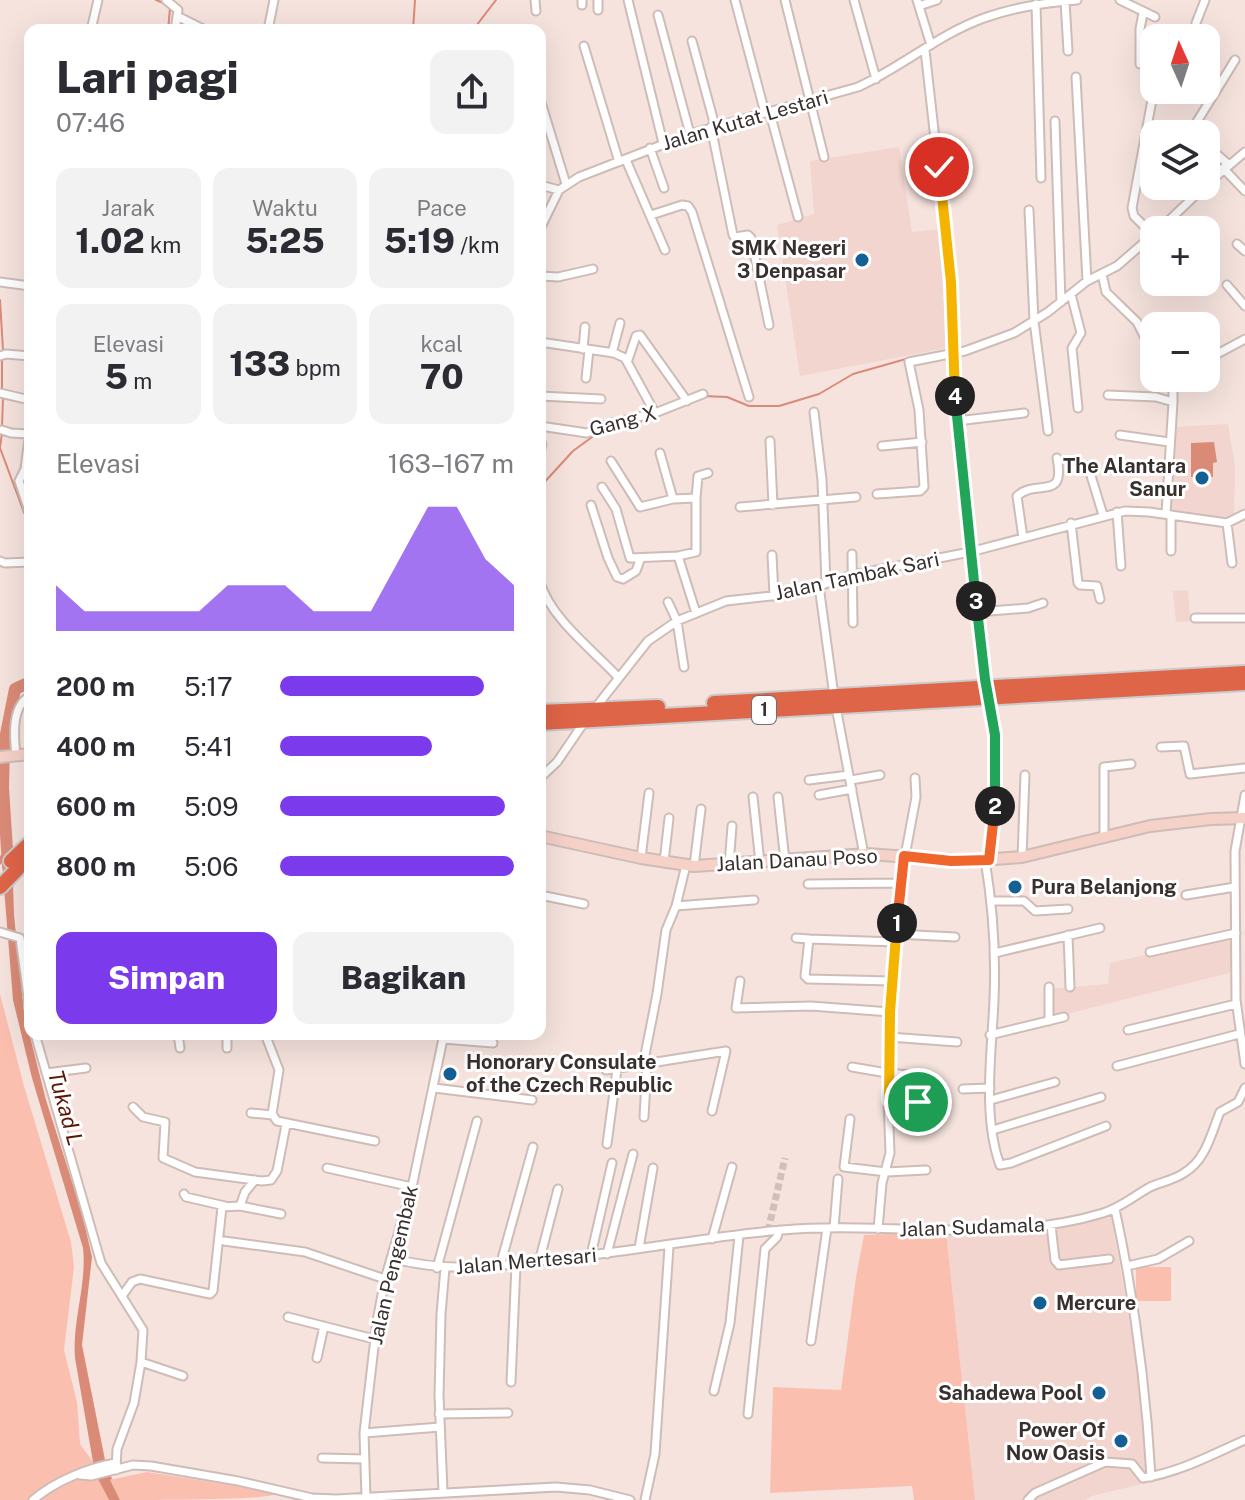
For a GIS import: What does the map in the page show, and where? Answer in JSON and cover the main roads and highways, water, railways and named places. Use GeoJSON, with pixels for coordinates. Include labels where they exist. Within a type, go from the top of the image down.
{"type":"FeatureCollection","features":[{"type":"Feature","properties":{"kind":"highway","name":"1"},"geometry":{"type":"LineString","coordinates":[[546,722],[590,715],[835,702],[1245,673]]}},
{"type":"Feature","properties":{"kind":"highway","name":"1"},"geometry":{"type":"LineString","coordinates":[[987,692],[1245,683]]}},
{"type":"Feature","properties":{"kind":"highway","name":"1"},"geometry":{"type":"LineString","coordinates":[[546,712],[590,715]]}},
{"type":"Feature","properties":{"kind":"highway"},"geometry":{"type":"LineString","coordinates":[[0,873],[23,858]]}},
{"type":"Feature","properties":{"kind":"highway"},"geometry":{"type":"LineString","coordinates":[[0,887],[23,858]]}},
{"type":"Feature","properties":{"kind":"waterway"},"geometry":{"type":"LineString","coordinates":[[156,0],[166,4]]}},
{"type":"Feature","properties":{"kind":"waterway"},"geometry":{"type":"LineString","coordinates":[[413,24],[415,0]]}},
{"type":"Feature","properties":{"kind":"waterway"},"geometry":{"type":"LineString","coordinates":[[478,24],[496,0]]}},
{"type":"Feature","properties":{"kind":"waterway"},"geometry":{"type":"LineString","coordinates":[[169,24],[170,8]]}},
{"type":"Feature","properties":{"kind":"waterway"},"geometry":{"type":"LineString","coordinates":[[0,300],[3,350]]}},
{"type":"Feature","properties":{"kind":"waterway"},"geometry":{"type":"LineString","coordinates":[[994,337],[1014,329]]}},
{"type":"Feature","properties":{"kind":"waterway"},"geometry":{"type":"LineString","coordinates":[[703,396],[727,397],[749,406],[779,406],[819,394],[853,374],[906,359]]}},
{"type":"Feature","properties":{"kind":"waterway"},"geometry":{"type":"LineString","coordinates":[[2,361],[2,391]]}},
{"type":"Feature","properties":{"kind":"waterway"},"geometry":{"type":"LineString","coordinates":[[2,427],[3,398]]}},
{"type":"Feature","properties":{"kind":"waterway"},"geometry":{"type":"LineString","coordinates":[[628,423],[657,416]]}},
{"type":"Feature","properties":{"kind":"waterway"},"geometry":{"type":"LineString","coordinates":[[546,480],[573,451],[603,429]]}},
{"type":"Feature","properties":{"kind":"waterway"},"geometry":{"type":"LineString","coordinates":[[0,447],[2,433]]}},
{"type":"Feature","properties":{"kind":"waterway"},"geometry":{"type":"LineString","coordinates":[[0,448],[24,512]]}},
{"type":"Feature","properties":{"kind":"waterway","name":"Tukad L"},"geometry":{"type":"LineString","coordinates":[[8,865],[3,788],[4,744],[15,689],[24,685]]}},
{"type":"Feature","properties":{"kind":"tunnel"},"geometry":{"type":"LineString","coordinates":[[768,1231],[785,1158]]}},
{"type":"Feature","properties":{"kind":"place","name":"SMK Negeri 3 Denpasar"},"geometry":{"type":"Point","coordinates":[862,260]}},
{"type":"Feature","properties":{"kind":"place","name":"The Alantara Sanur"},"geometry":{"type":"Point","coordinates":[1202,478]}},
{"type":"Feature","properties":{"kind":"place","name":"Pura Belanjong"},"geometry":{"type":"Point","coordinates":[1015,887]}},
{"type":"Feature","properties":{"kind":"place","name":"Honorary Consulate of the Czech Republic"},"geometry":{"type":"Point","coordinates":[450,1074]}},
{"type":"Feature","properties":{"kind":"place","name":"Mercure"},"geometry":{"type":"Point","coordinates":[1040,1303]}},
{"type":"Feature","properties":{"kind":"place","name":"Sahadewa Pool"},"geometry":{"type":"Point","coordinates":[1099,1393]}},
{"type":"Feature","properties":{"kind":"place","name":"Power Of Now Oasis"},"geometry":{"type":"Point","coordinates":[1121,1441]}}]}
